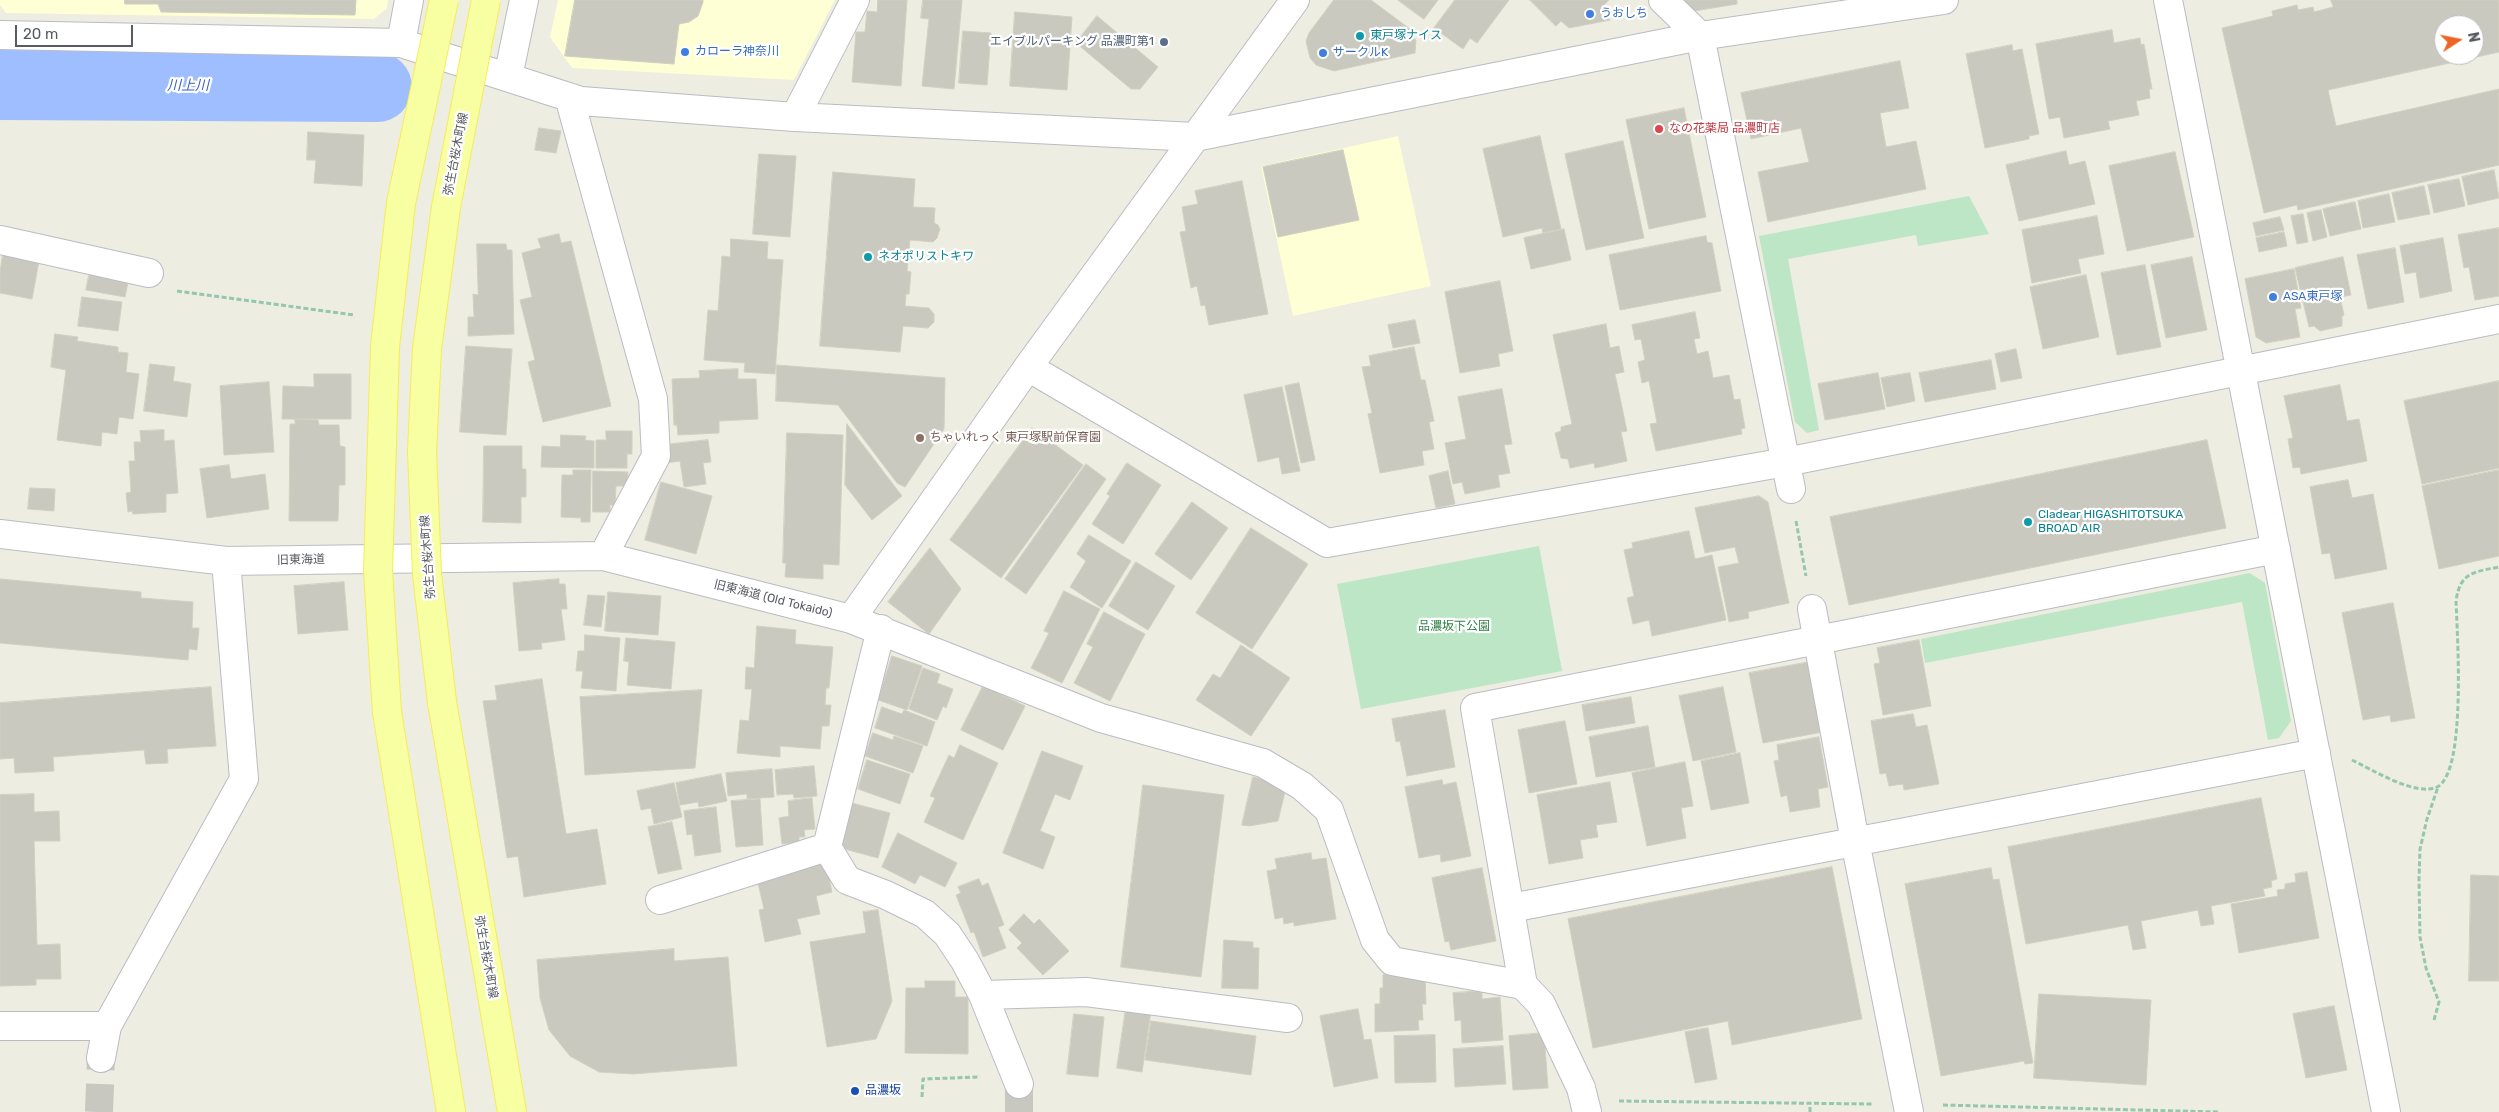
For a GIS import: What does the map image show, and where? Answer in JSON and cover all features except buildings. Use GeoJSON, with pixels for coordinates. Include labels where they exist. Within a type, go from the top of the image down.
{"type":"FeatureCollection","features":[{"type":"Feature","properties":{"kind":"main road"},"geometry":{"type":"LineString","coordinates":[[444,0],[401,203],[385,347],[378,571],[387,712],[451,1112]]}},
{"type":"Feature","properties":{"kind":"main road","name":"弥生台桜木町線"},"geometry":{"type":"LineString","coordinates":[[486,0],[446,207],[427,349],[422,461],[427,574],[442,702],[512,1112]]}},
{"type":"Feature","properties":{"kind":"street"},"geometry":{"type":"LineString","coordinates":[[401,43],[409,0]]}},
{"type":"Feature","properties":{"kind":"street"},"geometry":{"type":"LineString","coordinates":[[508,77],[524,0]]}},
{"type":"Feature","properties":{"kind":"street"},"geometry":{"type":"LineString","coordinates":[[795,117],[855,0]]}},
{"type":"Feature","properties":{"kind":"street"},"geometry":{"type":"LineString","coordinates":[[851,619],[1028,367],[1294,0]]}},
{"type":"Feature","properties":{"kind":"street"},"geometry":{"type":"LineString","coordinates":[[1663,0],[1700,36],[1790,489]]}},
{"type":"Feature","properties":{"kind":"street"},"geometry":{"type":"LineString","coordinates":[[0,34],[401,43],[581,101],[795,117],[1195,137],[1700,36],[1944,0]]}},
{"type":"Feature","properties":{"kind":"street"},"geometry":{"type":"LineString","coordinates":[[2168,0],[2386,1112]]}},
{"type":"Feature","properties":{"kind":"street"},"geometry":{"type":"LineString","coordinates":[[391,559],[388,479],[392,370],[406,234],[442,56]]}},
{"type":"Feature","properties":{"kind":"street"},"geometry":{"type":"LineString","coordinates":[[569,97],[653,399],[656,456],[603,556]]}},
{"type":"Feature","properties":{"kind":"street"},"geometry":{"type":"LineString","coordinates":[[0,240],[149,273]]}},
{"type":"Feature","properties":{"kind":"street"},"geometry":{"type":"LineString","coordinates":[[1028,367],[1327,543],[1786,462],[2499,319]]}},
{"type":"Feature","properties":{"kind":"street","name":"旧東海道"},"geometry":{"type":"LineString","coordinates":[[0,534],[226,561],[603,556]]}},
{"type":"Feature","properties":{"kind":"street"},"geometry":{"type":"LineString","coordinates":[[1587,1112],[1581,1088],[1541,1004],[1523,985],[1475,708],[2276,549]]}},
{"type":"Feature","properties":{"kind":"street","name":"旧東海道 (Old Tokaido)"},"geometry":{"type":"LineString","coordinates":[[603,556],[851,619],[940,652],[1101,718],[1263,763],[1302,786],[1329,810],[1375,940],[1392,961],[1523,985]]}},
{"type":"Feature","properties":{"kind":"street"},"geometry":{"type":"LineString","coordinates":[[101,1058],[108,1026],[244,779],[226,561]]}},
{"type":"Feature","properties":{"kind":"street"},"geometry":{"type":"LineString","coordinates":[[1812,609],[1855,841],[1909,1112]]}},
{"type":"Feature","properties":{"kind":"street"},"geometry":{"type":"LineString","coordinates":[[881,629],[827,847],[847,880],[886,895],[925,914],[946,934],[965,961],[983,994],[1019,1084]]}},
{"type":"Feature","properties":{"kind":"street"},"geometry":{"type":"LineString","coordinates":[[1511,908],[2316,753]]}},
{"type":"Feature","properties":{"kind":"street"},"geometry":{"type":"LineString","coordinates":[[660,900],[827,847]]}},
{"type":"Feature","properties":{"kind":"street"},"geometry":{"type":"LineString","coordinates":[[983,994],[1086,992],[1288,1018]]}},
{"type":"Feature","properties":{"kind":"street"},"geometry":{"type":"LineString","coordinates":[[0,1026],[108,1026]]}},
{"type":"Feature","properties":{"kind":"path"},"geometry":{"type":"LineString","coordinates":[[149,273],[155,288],[397,321]]}},
{"type":"Feature","properties":{"kind":"path"},"geometry":{"type":"LineString","coordinates":[[1790,489],[1812,609]]}},
{"type":"Feature","properties":{"kind":"path"},"geometry":{"type":"LineString","coordinates":[[2434,1020],[2439,1002],[2426,968],[2420,938],[2419,880],[2424,834],[2438,787],[2445,779],[2456,741],[2459,688],[2456,601],[2458,587],[2464,578],[2475,571],[2499,566]]}},
{"type":"Feature","properties":{"kind":"path"},"geometry":{"type":"LineString","coordinates":[[2344,759],[2350,759],[2409,787],[2425,789],[2438,787]]}},
{"type":"Feature","properties":{"kind":"path"},"geometry":{"type":"LineString","coordinates":[[922,1097],[923,1078],[982,1077]]}},
{"type":"Feature","properties":{"kind":"path"},"geometry":{"type":"LineString","coordinates":[[1810,1104],[1810,1112]]}},
{"type":"Feature","properties":{"kind":"shaded area"},"geometry":{"type":"Polygon","coordinates":[[[0,0],[388,0],[387,8],[374,19],[6,13],[0,5],[0,0]]]}},
{"type":"Feature","properties":{"kind":"shaded area","name":"カローラ神奈川"},"geometry":{"type":"Polygon","coordinates":[[[558,0],[835,0],[794,80],[572,68],[550,37],[558,0]]]}},
{"type":"Feature","properties":{"kind":"shaded area"},"geometry":{"type":"Polygon","coordinates":[[[1398,136],[1431,286],[1293,316],[1261,166],[1398,136]]]}},
{"type":"Feature","properties":{"kind":"green space"},"geometry":{"type":"Polygon","coordinates":[[[1969,196],[1989,234],[1918,246],[1916,235],[1788,259],[1819,430],[1807,433],[1795,422],[1759,236],[1969,196]]]}},
{"type":"Feature","properties":{"kind":"green space","name":"品濃坂下公園"},"geometry":{"type":"Polygon","coordinates":[[[1539,546],[1562,671],[1361,709],[1337,584],[1539,546]]]}},
{"type":"Feature","properties":{"kind":"green space"},"geometry":{"type":"Polygon","coordinates":[[[2250,573],[2265,583],[2291,721],[2279,738],[2268,740],[2242,602],[1925,663],[1921,639],[2250,573]]]}},
{"type":"Feature","properties":{"kind":"waterway","name":"川上川"},"geometry":{"type":"LineString","coordinates":[[0,85],[377,87]]}},
{"type":"Feature","properties":{"kind":"tunnel"},"geometry":{"type":"LineString","coordinates":[[99,1112],[101,1058]]}},
{"type":"Feature","properties":{"kind":"tunnel"},"geometry":{"type":"LineString","coordinates":[[1019,1084],[1019,1112]]}},
{"type":"Feature","properties":{"kind":"place","name":"うおしち"},"geometry":{"type":"Point","coordinates":[1590,14]}},
{"type":"Feature","properties":{"kind":"place","name":"東戸塚ナイス"},"geometry":{"type":"Point","coordinates":[1360,36]}},
{"type":"Feature","properties":{"kind":"place","name":"エイブルパーキング 品濃町第1"},"geometry":{"type":"Point","coordinates":[1164,42]}},
{"type":"Feature","properties":{"kind":"place","name":"カローラ神奈川"},"geometry":{"type":"Point","coordinates":[685,52]}},
{"type":"Feature","properties":{"kind":"place","name":"サークルK"},"geometry":{"type":"Point","coordinates":[1323,53]}},
{"type":"Feature","properties":{"kind":"place","name":"なの花薬局 品濃町店"},"geometry":{"type":"Point","coordinates":[1659,129]}},
{"type":"Feature","properties":{"kind":"place","name":"ネオポリストキワ"},"geometry":{"type":"Point","coordinates":[868,257]}},
{"type":"Feature","properties":{"kind":"place","name":"ASA東戸塚"},"geometry":{"type":"Point","coordinates":[2273,297]}},
{"type":"Feature","properties":{"kind":"place","name":"ちゃいれっく 東戸塚駅前保育園"},"geometry":{"type":"Point","coordinates":[920,438]}},
{"type":"Feature","properties":{"kind":"place","name":"Cladear HIGASHITOTSUKA BROAD AIR"},"geometry":{"type":"Point","coordinates":[2028,522]}},
{"type":"Feature","properties":{"kind":"place","name":"品濃坂"},"geometry":{"type":"Point","coordinates":[855,1091]}}]}
